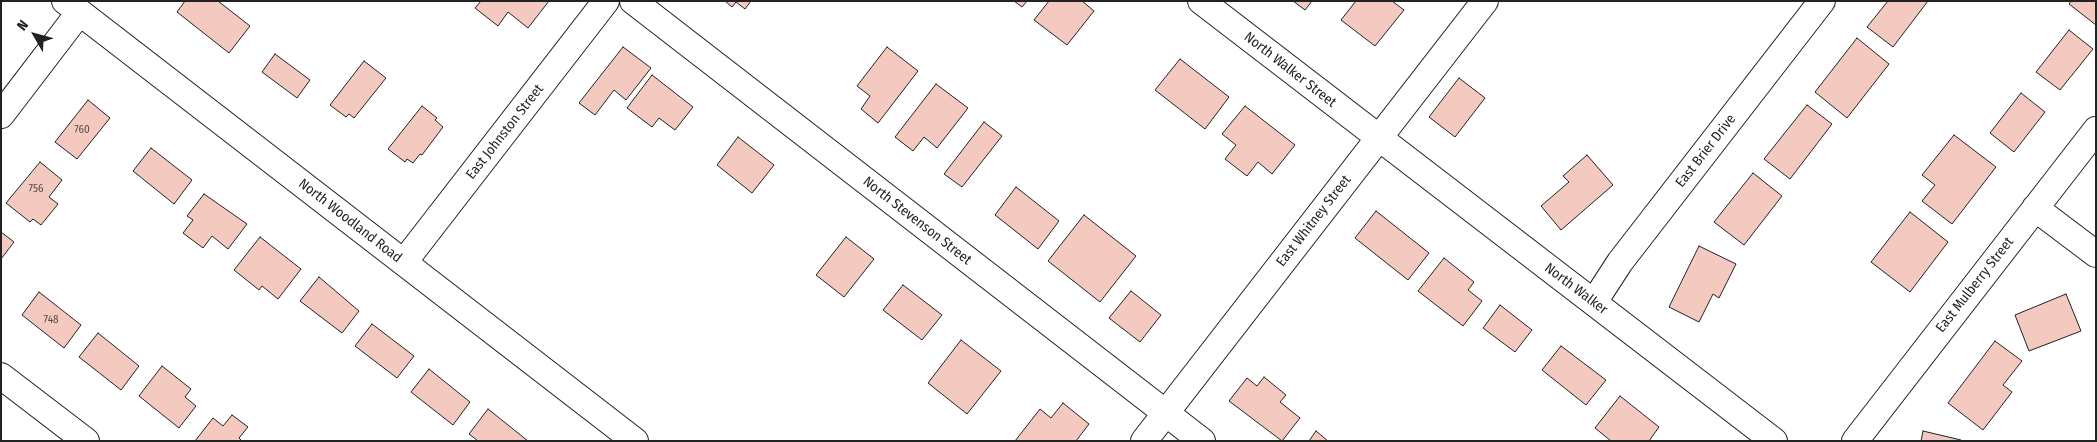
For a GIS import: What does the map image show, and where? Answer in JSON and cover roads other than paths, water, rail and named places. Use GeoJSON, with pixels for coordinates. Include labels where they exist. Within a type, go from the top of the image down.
{"type":"FeatureCollection","features":[{"type":"Feature","properties":{"kind":"street","name":"East Johnston Street"},"geometry":{"type":"LineString","coordinates":[[404,262],[606,1]]}},
{"type":"Feature","properties":{"kind":"street","name":"North Stevenson Street"},"geometry":{"type":"LineString","coordinates":[[633,1],[1202,441]]}},
{"type":"Feature","properties":{"kind":"street","name":"North Walker Street"},"geometry":{"type":"LineString","coordinates":[[1201,1],[1379,138]]}},
{"type":"Feature","properties":{"kind":"street","name":"East Whitney Street"},"geometry":{"type":"LineString","coordinates":[[1144,441],[1485,1]]}},
{"type":"Feature","properties":{"kind":"street","name":"East Brier Drive"},"geometry":{"type":"LineString","coordinates":[[1594,302],[1620,262],[1822,1]]}},
{"type":"Feature","properties":{"kind":"street","name":"North Woodland Road"},"geometry":{"type":"LineString","coordinates":[[72,7],[635,441]]}},
{"type":"Feature","properties":{"kind":"street"},"geometry":{"type":"LineString","coordinates":[[1,115],[72,7]]}},
{"type":"Feature","properties":{"kind":"street","name":"East Mulberry Street"},"geometry":{"type":"LineString","coordinates":[[1855,441],[2096,130]]}},
{"type":"Feature","properties":{"kind":"street","name":"North Walker"},"geometry":{"type":"LineString","coordinates":[[1379,138],[1774,441]]}},
{"type":"Feature","properties":{"kind":"street"},"geometry":{"type":"LineString","coordinates":[[2035,208],[2096,254]]}},
{"type":"Feature","properties":{"kind":"street"},"geometry":{"type":"LineString","coordinates":[[1,376],[86,441]]}}]}
